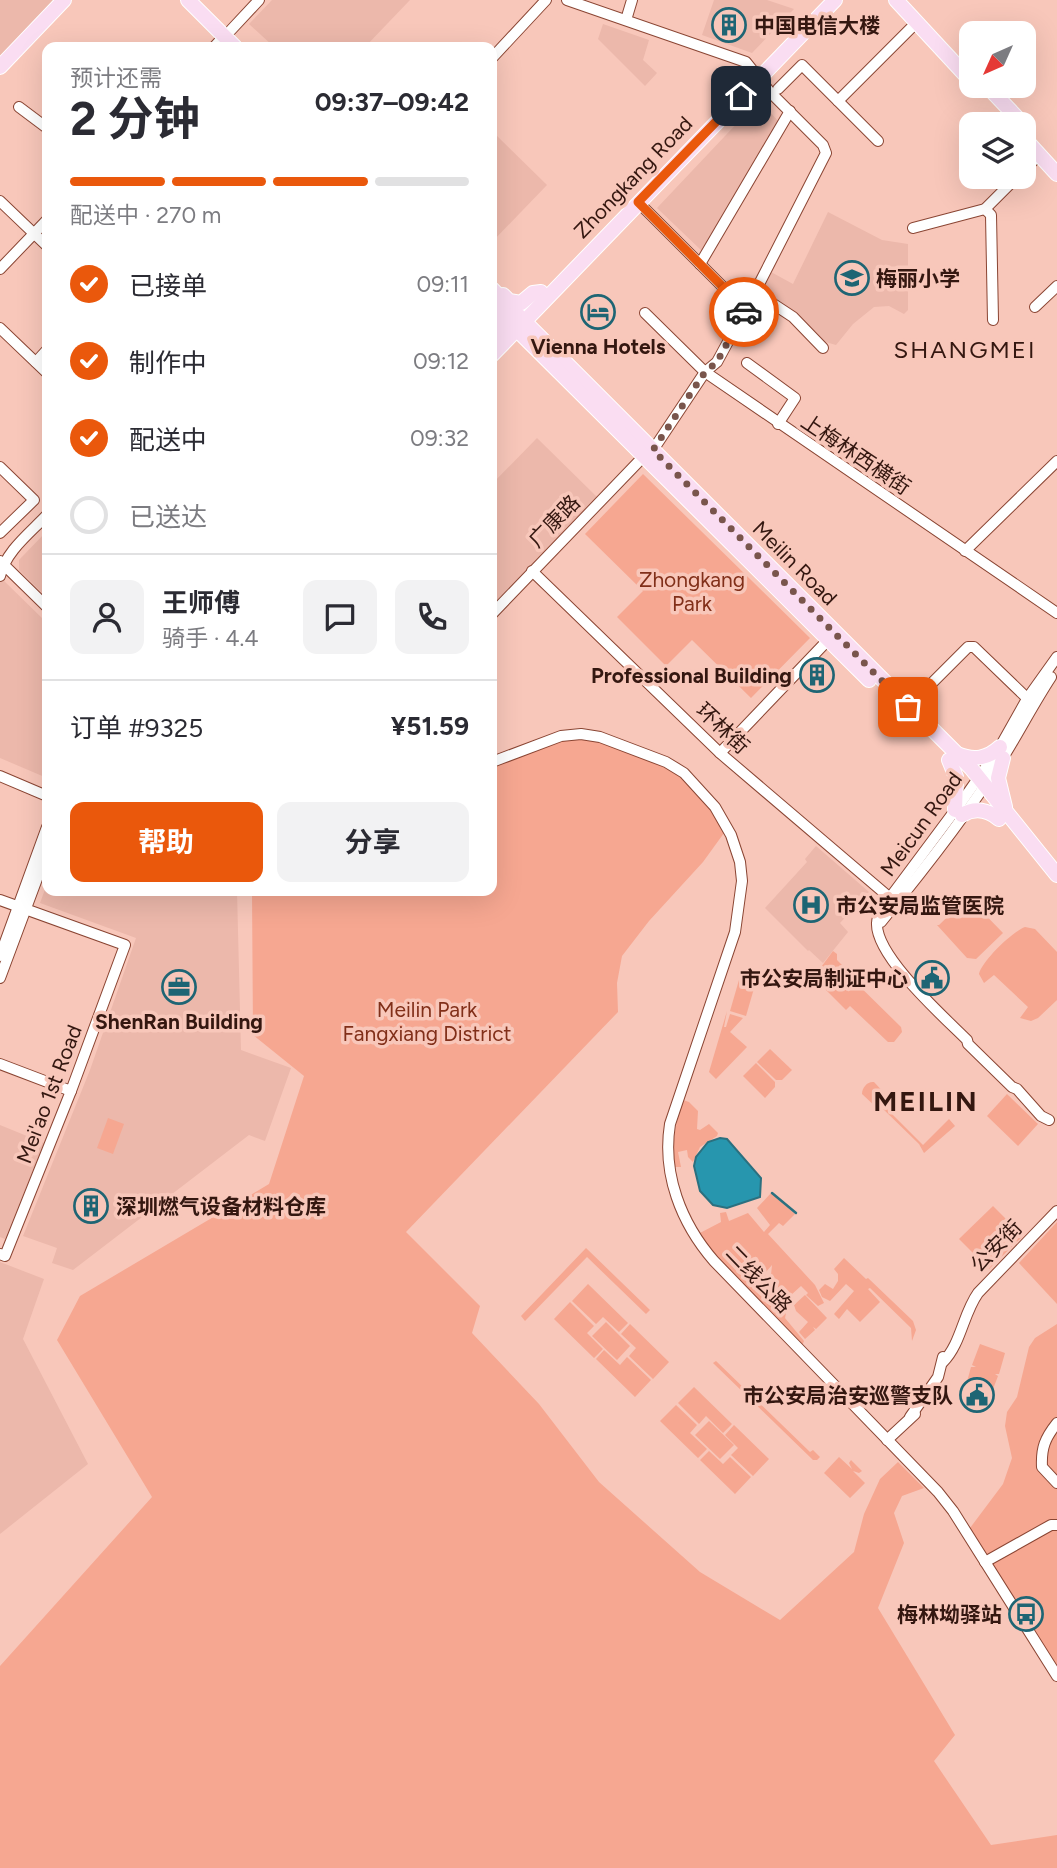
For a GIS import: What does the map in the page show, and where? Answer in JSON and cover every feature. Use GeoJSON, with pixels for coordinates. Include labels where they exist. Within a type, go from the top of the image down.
{"type":"FeatureCollection","features":[{"type":"Feature","properties":{"kind":"main road"},"geometry":{"type":"LineString","coordinates":[[0,67],[64,0]]}},
{"type":"Feature","properties":{"kind":"main road"},"geometry":{"type":"LineString","coordinates":[[188,0],[223,38]]}},
{"type":"Feature","properties":{"kind":"main road"},"geometry":{"type":"LineString","coordinates":[[202,0],[223,38]]}},
{"type":"Feature","properties":{"kind":"main road","name":"Zhongkang Road"},"geometry":{"type":"LineString","coordinates":[[544,294],[638,202],[822,0]]}},
{"type":"Feature","properties":{"kind":"main road","name":"Zhongkang Road"},"geometry":{"type":"LineString","coordinates":[[497,348],[517,322],[756,75],[835,0]]}},
{"type":"Feature","properties":{"kind":"main road"},"geometry":{"type":"LineString","coordinates":[[896,0],[959,68]]}},
{"type":"Feature","properties":{"kind":"main road"},"geometry":{"type":"LineString","coordinates":[[907,0],[959,56]]}},
{"type":"Feature","properties":{"kind":"main road"},"geometry":{"type":"LineString","coordinates":[[986,98],[1000,112]]}},
{"type":"Feature","properties":{"kind":"main road"},"geometry":{"type":"LineString","coordinates":[[998,98],[1011,112]]}},
{"type":"Feature","properties":{"kind":"main road"},"geometry":{"type":"LineString","coordinates":[[1036,139],[1057,161]]}},
{"type":"Feature","properties":{"kind":"main road"},"geometry":{"type":"LineString","coordinates":[[1036,152],[1057,174]]}},
{"type":"Feature","properties":{"kind":"main road"},"geometry":{"type":"LineString","coordinates":[[497,292],[509,301],[517,303],[523,302],[533,293],[544,294],[534,319],[535,327],[542,335],[541,347],[515,341],[497,353]]}},
{"type":"Feature","properties":{"kind":"main road","name":"Meilin Road"},"geometry":{"type":"LineString","coordinates":[[497,295],[517,322],[541,347],[908,707],[978,786],[1057,889]]}},
{"type":"Feature","properties":{"kind":"main road","name":"Meilin Road"},"geometry":{"type":"LineString","coordinates":[[497,308],[517,322]]}},
{"type":"Feature","properties":{"kind":"main road","name":"Zhongkang Road"},"geometry":{"type":"LineString","coordinates":[[497,337],[517,322]]}},
{"type":"Feature","properties":{"kind":"main road","name":"Meilin Road"},"geometry":{"type":"LineString","coordinates":[[648,453],[828,640],[953,757]]}},
{"type":"Feature","properties":{"kind":"main road"},"geometry":{"type":"LineString","coordinates":[[1002,752],[998,778],[1003,817],[979,810],[959,813],[953,757],[969,759],[1002,752]]}},
{"type":"Feature","properties":{"kind":"main road","name":"Meilin Road"},"geometry":{"type":"LineString","coordinates":[[1003,817],[1057,875]]}},
{"type":"Feature","properties":{"kind":"street"},"geometry":{"type":"LineString","coordinates":[[223,38],[259,0]]}},
{"type":"Feature","properties":{"kind":"street"},"geometry":{"type":"LineString","coordinates":[[497,46],[540,0]]}},
{"type":"Feature","properties":{"kind":"street"},"geometry":{"type":"LineString","coordinates":[[497,53],[546,0]]}},
{"type":"Feature","properties":{"kind":"street"},"geometry":{"type":"LineString","coordinates":[[567,0],[746,62],[790,111],[700,264]]}},
{"type":"Feature","properties":{"kind":"street"},"geometry":{"type":"LineString","coordinates":[[626,20],[632,0]]}},
{"type":"Feature","properties":{"kind":"street"},"geometry":{"type":"LineString","coordinates":[[838,101],[917,22]]}},
{"type":"Feature","properties":{"kind":"street"},"geometry":{"type":"LineString","coordinates":[[778,89],[802,65],[878,141]]}},
{"type":"Feature","properties":{"kind":"street"},"geometry":{"type":"LineString","coordinates":[[19,107],[42,124]]}},
{"type":"Feature","properties":{"kind":"street","name":"广康路"},"geometry":{"type":"LineString","coordinates":[[497,609],[648,453],[705,372],[717,362],[826,153],[823,145],[790,111]]}},
{"type":"Feature","properties":{"kind":"street"},"geometry":{"type":"LineString","coordinates":[[1036,158],[1039,155]]}},
{"type":"Feature","properties":{"kind":"street"},"geometry":{"type":"LineString","coordinates":[[913,228],[985,209],[1005,189]]}},
{"type":"Feature","properties":{"kind":"street"},"geometry":{"type":"LineString","coordinates":[[0,201],[42,241]]}},
{"type":"Feature","properties":{"kind":"street"},"geometry":{"type":"LineString","coordinates":[[638,202],[746,310]]}},
{"type":"Feature","properties":{"kind":"street"},"geometry":{"type":"LineString","coordinates":[[985,209],[991,215],[993,320]]}},
{"type":"Feature","properties":{"kind":"street"},"geometry":{"type":"LineString","coordinates":[[0,269],[42,225]]}},
{"type":"Feature","properties":{"kind":"street"},"geometry":{"type":"LineString","coordinates":[[1035,307],[1057,286]]}},
{"type":"Feature","properties":{"kind":"street"},"geometry":{"type":"LineString","coordinates":[[755,292],[793,317],[823,348]]}},
{"type":"Feature","properties":{"kind":"street","name":"上梅林西横街"},"geometry":{"type":"LineString","coordinates":[[645,313],[705,372],[1057,613]]}},
{"type":"Feature","properties":{"kind":"street"},"geometry":{"type":"LineString","coordinates":[[0,328],[42,368]]}},
{"type":"Feature","properties":{"kind":"street"},"geometry":{"type":"LineString","coordinates":[[36,362],[42,355]]}},
{"type":"Feature","properties":{"kind":"street"},"geometry":{"type":"LineString","coordinates":[[747,363],[795,398],[778,424]]}},
{"type":"Feature","properties":{"kind":"street"},"geometry":{"type":"LineString","coordinates":[[965,551],[1057,461]]}},
{"type":"Feature","properties":{"kind":"street"},"geometry":{"type":"LineString","coordinates":[[0,467],[34,500],[0,533]]}},
{"type":"Feature","properties":{"kind":"street"},"geometry":{"type":"LineString","coordinates":[[0,576],[1,562],[42,520]]}},
{"type":"Feature","properties":{"kind":"street"},"geometry":{"type":"LineString","coordinates":[[1,562],[42,602]]}},
{"type":"Feature","properties":{"kind":"street","name":"环林街"},"geometry":{"type":"LineString","coordinates":[[532,572],[720,753],[893,901]]}},
{"type":"Feature","properties":{"kind":"street"},"geometry":{"type":"LineString","coordinates":[[720,753],[828,640]]}},
{"type":"Feature","properties":{"kind":"street"},"geometry":{"type":"LineString","coordinates":[[908,707],[968,647],[974,647],[1030,701]]}},
{"type":"Feature","properties":{"kind":"street","name":"Meicun Road"},"geometry":{"type":"LineString","coordinates":[[1057,657],[1002,752],[877,926],[883,945],[904,977],[1015,1083],[1057,1129]]}},
{"type":"Feature","properties":{"kind":"street","name":"Meicun Road"},"geometry":{"type":"LineString","coordinates":[[1030,701],[1057,669]]}},
{"type":"Feature","properties":{"kind":"street","name":"二线公路"},"geometry":{"type":"LineString","coordinates":[[497,760],[561,736],[581,734],[600,737],[666,762],[684,773],[715,807],[731,835],[742,871],[740,912],[736,932],[671,1117],[667,1141],[669,1172],[679,1202],[702,1248],[953,1511],[1057,1676]]}},
{"type":"Feature","properties":{"kind":"street"},"geometry":{"type":"LineString","coordinates":[[0,776],[42,794]]}},
{"type":"Feature","properties":{"kind":"street"},"geometry":{"type":"LineString","coordinates":[[0,978],[42,843]]}},
{"type":"Feature","properties":{"kind":"street"},"geometry":{"type":"LineString","coordinates":[[0,956],[42,863]]}},
{"type":"Feature","properties":{"kind":"street"},"geometry":{"type":"LineString","coordinates":[[0,900],[22,908]]}},
{"type":"Feature","properties":{"kind":"street","name":"Mei'ao 1st Road"},"geometry":{"type":"LineString","coordinates":[[3,1255],[71,1091],[125,945],[22,908]]}},
{"type":"Feature","properties":{"kind":"street"},"geometry":{"type":"LineString","coordinates":[[0,1065],[71,1091]]}},
{"type":"Feature","properties":{"kind":"street","name":"公安街"},"geometry":{"type":"LineString","coordinates":[[887,1440],[910,1417],[942,1369],[942,1364],[978,1293],[1057,1211]]}},
{"type":"Feature","properties":{"kind":"street","name":"公安街"},"geometry":{"type":"LineString","coordinates":[[968,1312],[1057,1217]]}},
{"type":"Feature","properties":{"kind":"street"},"geometry":{"type":"LineString","coordinates":[[1057,1423],[1046,1437],[1041,1452],[1042,1467],[1057,1483]]}},
{"type":"Feature","properties":{"kind":"street"},"geometry":{"type":"LineString","coordinates":[[985,1562],[1051,1525],[1057,1525]]}},
{"type":"Feature","properties":{"kind":"shaded area"},"geometry":{"type":"Polygon","coordinates":[[[0,0],[60,0],[0,60],[0,0]]]}},
{"type":"Feature","properties":{"kind":"shaded area"},"geometry":{"type":"Polygon","coordinates":[[[272,0],[410,0],[370,42],[269,42],[249,24],[272,0]]]}},
{"type":"Feature","properties":{"kind":"shaded area"},"geometry":{"type":"Polygon","coordinates":[[[714,0],[767,0],[794,9],[752,53],[702,35],[714,0]]]}},
{"type":"Feature","properties":{"kind":"shaded area"},"geometry":{"type":"Polygon","coordinates":[[[603,24],[649,40],[643,60],[657,73],[645,86],[598,39],[603,24]]]}},
{"type":"Feature","properties":{"kind":"shaded area"},"geometry":{"type":"Polygon","coordinates":[[[759,100],[779,122],[703,252],[657,208],[759,100]]]}},
{"type":"Feature","properties":{"kind":"shaded area"},"geometry":{"type":"Polygon","coordinates":[[[497,136],[547,185],[497,237],[497,136]]]}},
{"type":"Feature","properties":{"kind":"shaded area","name":"梅丽小学"},"geometry":{"type":"Polygon","coordinates":[[[828,212],[882,240],[908,244],[908,310],[904,314],[889,306],[874,307],[853,324],[836,345],[822,341],[762,291],[771,272],[793,284],[828,212]]]}},
{"type":"Feature","properties":{"kind":"shaded area"},"geometry":{"type":"Polygon","coordinates":[[[537,438],[597,497],[497,601],[497,479],[537,438]]]}},
{"type":"Feature","properties":{"kind":"shaded area"},"geometry":{"type":"Polygon","coordinates":[[[42,536],[42,593],[19,570],[19,560],[42,536]]]}},
{"type":"Feature","properties":{"kind":"shaded area"},"geometry":{"type":"Polygon","coordinates":[[[0,577],[42,618],[42,776],[0,758],[0,577]]]}},
{"type":"Feature","properties":{"kind":"shaded area","name":"市公安局监管医院"},"geometry":{"type":"Polygon","coordinates":[[[816,846],[869,892],[840,923],[848,932],[823,963],[765,908],[807,862],[805,859],[816,846]]]}},
{"type":"Feature","properties":{"kind":"shaded area"},"geometry":{"type":"Polygon","coordinates":[[[43,896],[237,896],[241,1050],[291,1068],[265,1141],[249,1135],[73,1270],[52,1263],[57,1248],[23,1236],[90,1070],[136,938],[40,903],[43,896]]]}},
{"type":"Feature","properties":{"kind":"shaded area"},"geometry":{"type":"Polygon","coordinates":[[[0,1125],[44,1143],[5,1239],[0,1237],[0,1125]]]}},
{"type":"Feature","properties":{"kind":"shaded area"},"geometry":{"type":"Polygon","coordinates":[[[0,1262],[44,1279],[23,1339],[88,1464],[0,1534],[0,1262]]]}},
{"type":"Feature","properties":{"kind":"green space","name":"Zhongkang Park"},"geometry":{"type":"Polygon","coordinates":[[[643,474],[810,638],[751,698],[692,640],[666,666],[617,617],[643,591],[585,534],[643,474]]]}},
{"type":"Feature","properties":{"kind":"green space","name":"Meilin Park Fangxiang District"},"geometry":{"type":"Polygon","coordinates":[[[581,734],[641,751],[699,788],[724,833],[703,862],[649,921],[622,956],[617,983],[618,1012],[406,1232],[480,1306],[472,1333],[539,1404],[599,1482],[700,1572],[780,1620],[854,1552],[864,1514],[880,1479],[898,1462],[924,1488],[902,1496],[894,1513],[904,1543],[878,1608],[955,1735],[934,1761],[991,1845],[1057,1835],[1057,1868],[0,1868],[0,1666],[152,1497],[57,1340],[80,1296],[269,1184],[304,1076],[253,1035],[252,896],[497,896],[497,760],[581,734]]]}},
{"type":"Feature","properties":{"kind":"green space"},"geometry":{"type":"Polygon","coordinates":[[[968,897],[1003,933],[976,959],[967,958],[937,925],[968,897]]]}},
{"type":"Feature","properties":{"kind":"green space"},"geometry":{"type":"Polygon","coordinates":[[[1025,927],[1035,929],[1057,952],[1057,1000],[1031,1021],[1020,1018],[1028,1007],[994,975],[984,983],[979,974],[998,948],[1025,927]]]}},
{"type":"Feature","properties":{"kind":"green space"},"geometry":{"type":"Polygon","coordinates":[[[833,951],[837,954],[837,960],[847,970],[845,972],[901,1027],[902,1032],[894,1042],[888,1042],[850,1006],[846,1010],[816,980],[816,974],[833,951]]]}},
{"type":"Feature","properties":{"kind":"green space"},"geometry":{"type":"Polygon","coordinates":[[[739,980],[755,985],[746,1016],[730,1011],[739,980]]]}},
{"type":"Feature","properties":{"kind":"green space"},"geometry":{"type":"Polygon","coordinates":[[[727,1011],[724,1027],[730,1014],[743,1018],[730,1032],[747,1047],[716,1079],[709,1072],[727,1011]]]}},
{"type":"Feature","properties":{"kind":"green space"},"geometry":{"type":"Polygon","coordinates":[[[770,1049],[792,1070],[782,1080],[776,1080],[757,1062],[770,1049]]]}},
{"type":"Feature","properties":{"kind":"green space"},"geometry":{"type":"Polygon","coordinates":[[[756,1063],[775,1082],[775,1087],[765,1098],[743,1076],[756,1063]]]}},
{"type":"Feature","properties":{"kind":"green space"},"geometry":{"type":"Polygon","coordinates":[[[874,1082],[887,1096],[882,1104],[923,1145],[949,1119],[955,1126],[924,1153],[919,1144],[880,1106],[877,1108],[862,1094],[866,1085],[874,1082]]]}},
{"type":"Feature","properties":{"kind":"green space"},"geometry":{"type":"Polygon","coordinates":[[[1007,1094],[1038,1124],[1018,1146],[987,1116],[1007,1094]]]}},
{"type":"Feature","properties":{"kind":"green space"},"geometry":{"type":"Polygon","coordinates":[[[683,1100],[698,1111],[697,1129],[709,1124],[718,1133],[700,1147],[693,1162],[688,1157],[687,1150],[678,1152],[681,1167],[675,1167],[675,1133],[683,1100]]]}},
{"type":"Feature","properties":{"kind":"green space"},"geometry":{"type":"Polygon","coordinates":[[[108,1118],[124,1124],[113,1154],[97,1148],[108,1118]]]}},
{"type":"Feature","properties":{"kind":"green space"},"geometry":{"type":"Polygon","coordinates":[[[771,1193],[795,1214],[783,1226],[779,1223],[768,1234],[815,1285],[824,1303],[818,1306],[801,1286],[791,1295],[789,1305],[784,1308],[767,1279],[767,1276],[771,1275],[772,1265],[765,1273],[767,1284],[786,1313],[785,1318],[804,1341],[802,1346],[704,1245],[698,1234],[721,1222],[720,1213],[726,1212],[729,1221],[748,1213],[764,1232],[770,1225],[757,1208],[771,1193]]]}},
{"type":"Feature","properties":{"kind":"green space"},"geometry":{"type":"Polygon","coordinates":[[[993,1206],[1023,1236],[989,1269],[959,1239],[993,1206]]]}},
{"type":"Feature","properties":{"kind":"green space"},"geometry":{"type":"Polygon","coordinates":[[[1057,1222],[1057,1304],[1019,1263],[1057,1222]]]}},
{"type":"Feature","properties":{"kind":"green space"},"geometry":{"type":"Polygon","coordinates":[[[586,1248],[650,1310],[646,1314],[587,1257],[525,1321],[521,1316],[586,1248]]]}},
{"type":"Feature","properties":{"kind":"green space"},"geometry":{"type":"Polygon","coordinates":[[[844,1258],[913,1321],[916,1330],[912,1341],[911,1328],[870,1288],[868,1289],[880,1302],[860,1322],[847,1309],[839,1319],[834,1314],[854,1291],[846,1284],[830,1301],[822,1297],[819,1290],[825,1284],[833,1289],[838,1281],[838,1274],[834,1269],[844,1258]]]}},
{"type":"Feature","properties":{"kind":"green space"},"geometry":{"type":"Polygon","coordinates":[[[588,1284],[628,1323],[619,1332],[603,1317],[596,1324],[572,1301],[588,1284]]]}},
{"type":"Feature","properties":{"kind":"green space"},"geometry":{"type":"Polygon","coordinates":[[[805,1295],[827,1318],[816,1329],[813,1327],[815,1330],[805,1339],[799,1332],[808,1322],[796,1311],[794,1305],[805,1295]]]}},
{"type":"Feature","properties":{"kind":"green space"},"geometry":{"type":"Polygon","coordinates":[[[570,1302],[594,1326],[587,1333],[603,1349],[594,1358],[554,1319],[570,1302]]]}},
{"type":"Feature","properties":{"kind":"green space"},"geometry":{"type":"Polygon","coordinates":[[[606,1322],[630,1346],[617,1360],[592,1336],[606,1322]]]}},
{"type":"Feature","properties":{"kind":"green space"},"geometry":{"type":"Polygon","coordinates":[[[630,1324],[669,1362],[653,1379],[629,1356],[636,1348],[621,1334],[630,1324]]]}},
{"type":"Feature","properties":{"kind":"green space"},"geometry":{"type":"Polygon","coordinates":[[[1057,1324],[1057,1667],[970,1528],[1003,1484],[1012,1458],[1005,1426],[1007,1412],[1017,1397],[1029,1347],[1035,1338],[1057,1324]]]}},
{"type":"Feature","properties":{"kind":"green space"},"geometry":{"type":"Polygon","coordinates":[[[980,1344],[1005,1353],[999,1374],[995,1374],[998,1376],[990,1397],[965,1389],[971,1367],[976,1367],[972,1365],[980,1344]]]}},
{"type":"Feature","properties":{"kind":"green space"},"geometry":{"type":"Polygon","coordinates":[[[604,1350],[620,1365],[627,1357],[651,1380],[635,1397],[596,1359],[604,1350]]]}},
{"type":"Feature","properties":{"kind":"green space"},"geometry":{"type":"Polygon","coordinates":[[[716,1361],[810,1452],[813,1450],[820,1457],[813,1460],[713,1363],[716,1361]]]}},
{"type":"Feature","properties":{"kind":"green space"},"geometry":{"type":"Polygon","coordinates":[[[694,1387],[732,1424],[723,1433],[706,1416],[699,1424],[678,1403],[694,1387]]]}},
{"type":"Feature","properties":{"kind":"green space"},"geometry":{"type":"Polygon","coordinates":[[[676,1405],[697,1425],[690,1433],[707,1449],[698,1458],[660,1421],[676,1405]]]}},
{"type":"Feature","properties":{"kind":"green space"},"geometry":{"type":"Polygon","coordinates":[[[709,1421],[734,1445],[720,1459],[695,1435],[709,1421]]]}},
{"type":"Feature","properties":{"kind":"green space"},"geometry":{"type":"Polygon","coordinates":[[[734,1425],[769,1459],[753,1476],[731,1455],[738,1448],[725,1435],[734,1425]]]}},
{"type":"Feature","properties":{"kind":"green space"},"geometry":{"type":"Polygon","coordinates":[[[709,1451],[723,1464],[730,1457],[751,1477],[735,1494],[700,1460],[709,1451]]]}},
{"type":"Feature","properties":{"kind":"green space"},"geometry":{"type":"Polygon","coordinates":[[[839,1457],[852,1469],[849,1463],[851,1460],[862,1471],[853,1471],[865,1483],[850,1498],[824,1473],[839,1457]]]}},
{"type":"Feature","properties":{"kind":"water"},"geometry":{"type":"Polygon","coordinates":[[[727,1139],[761,1178],[760,1197],[727,1208],[713,1205],[700,1191],[694,1166],[696,1157],[708,1142],[727,1139]]]}},
{"type":"Feature","properties":{"kind":"waterway"},"geometry":{"type":"LineString","coordinates":[[772,1193],[796,1213]]}},
{"type":"Feature","properties":{"kind":"way so far"},"geometry":{"type":"LineString","coordinates":[[744,312],[717,362],[705,372],[653,450],[908,707]]}},
{"type":"Feature","properties":{"kind":"place","name":"中国电信大楼"},"geometry":{"type":"Point","coordinates":[729,25]}},
{"type":"Feature","properties":{"kind":"place","name":"梅丽小学"},"geometry":{"type":"Point","coordinates":[852,278]}},
{"type":"Feature","properties":{"kind":"place","name":"Vienna Hotels"},"geometry":{"type":"Point","coordinates":[598,312]}},
{"type":"Feature","properties":{"kind":"place","name":"Professional Building"},"geometry":{"type":"Point","coordinates":[817,675]}},
{"type":"Feature","properties":{"kind":"place","name":"市公安局监管医院"},"geometry":{"type":"Point","coordinates":[811,905]}},
{"type":"Feature","properties":{"kind":"place","name":"市公安局制证中心"},"geometry":{"type":"Point","coordinates":[932,978]}},
{"type":"Feature","properties":{"kind":"place","name":"ShenRan Building"},"geometry":{"type":"Point","coordinates":[179,987]}},
{"type":"Feature","properties":{"kind":"place","name":"深圳燃气设备材料仓库"},"geometry":{"type":"Point","coordinates":[91,1206]}},
{"type":"Feature","properties":{"kind":"place","name":"市公安局治安巡警支队"},"geometry":{"type":"Point","coordinates":[977,1395]}},
{"type":"Feature","properties":{"kind":"place","name":"梅林坳驿站"},"geometry":{"type":"Point","coordinates":[1026,1614]}},
{"type":"Feature","properties":{"kind":"district","name":"SHANGMEI"},"geometry":{"type":"Point","coordinates":[965,349]}},
{"type":"Feature","properties":{"kind":"district","name":"MEILIN"},"geometry":{"type":"Point","coordinates":[926,1101]}},
{"type":"Feature","properties":{"kind":"route"},"geometry":{"type":"LineString","coordinates":[[741,96],[638,202],[746,310],[744,312]]}}]}
